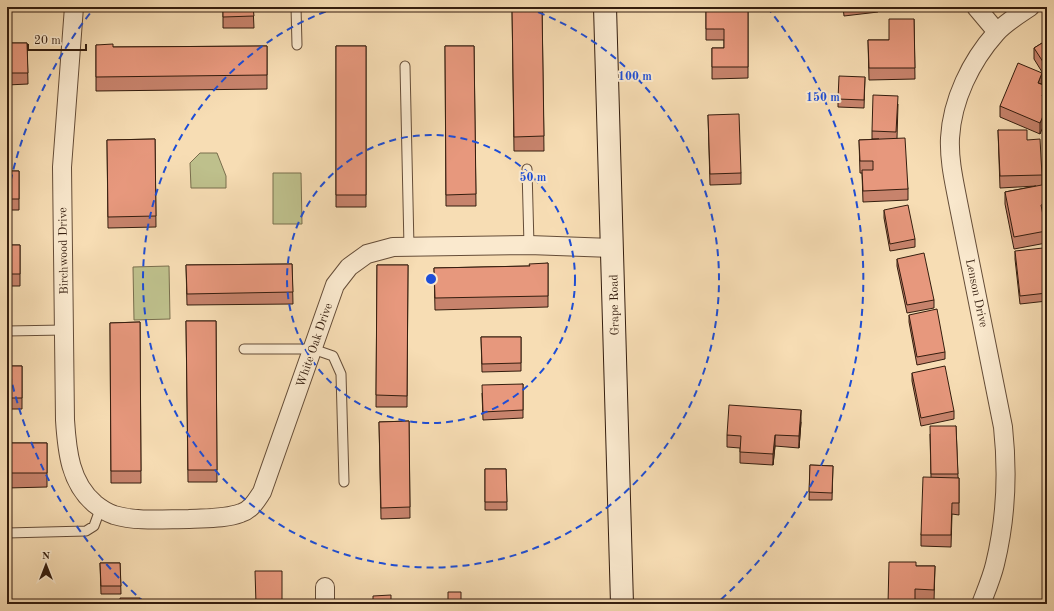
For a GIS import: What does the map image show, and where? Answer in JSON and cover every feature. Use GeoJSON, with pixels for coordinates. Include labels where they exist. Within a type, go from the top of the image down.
{"type":"FeatureCollection","features":[{"type":"Feature","properties":{"kind":"main road","name":"Grape Road"},"geometry":{"type":"LineString","coordinates":[[604,7],[622,604]]}},
{"type":"Feature","properties":{"kind":"street","name":"Birchwood Drive"},"geometry":{"type":"LineString","coordinates":[[74,7],[62,167],[65,420],[67,452],[75,478],[84,491]]}},
{"type":"Feature","properties":{"kind":"street"},"geometry":{"type":"LineString","coordinates":[[976,7],[997,32]]}},
{"type":"Feature","properties":{"kind":"street","name":"Lenson Drive"},"geometry":{"type":"LineString","coordinates":[[981,604],[995,565],[1001,534],[1005,503],[1006,453],[1003,427],[956,195],[951,166],[950,138],[955,109],[964,84],[979,54],[997,32],[1030,7]]}},
{"type":"Feature","properties":{"kind":"street","name":"White Oak Drive"},"geometry":{"type":"LineString","coordinates":[[84,491],[95,504],[112,514],[134,519],[223,518],[242,513],[253,506],[262,492],[335,285],[349,267],[367,254],[393,247],[529,245],[612,248]]}},
{"type":"Feature","properties":{"kind":"lane"},"geometry":{"type":"LineString","coordinates":[[296,7],[297,45]]}},
{"type":"Feature","properties":{"kind":"lane"},"geometry":{"type":"LineString","coordinates":[[405,66],[409,247]]}},
{"type":"Feature","properties":{"kind":"lane"},"geometry":{"type":"LineString","coordinates":[[527,169],[529,245]]}},
{"type":"Feature","properties":{"kind":"lane"},"geometry":{"type":"LineString","coordinates":[[7,331],[64,330]]}},
{"type":"Feature","properties":{"kind":"lane"},"geometry":{"type":"LineString","coordinates":[[244,349],[313,349],[333,356],[341,374],[344,482]]}},
{"type":"Feature","properties":{"kind":"lane"},"geometry":{"type":"LineString","coordinates":[[7,532],[86,531],[94,526],[101,507]]}},
{"type":"Feature","properties":{"kind":"green space"},"geometry":{"type":"Polygon","coordinates":[[[200,153],[217,153],[226,176],[226,188],[191,188],[190,163],[200,153]]]}},
{"type":"Feature","properties":{"kind":"green space"},"geometry":{"type":"Polygon","coordinates":[[[273,173],[301,173],[302,224],[273,224],[273,173]]]}},
{"type":"Feature","properties":{"kind":"green space"},"geometry":{"type":"Polygon","coordinates":[[[169,266],[170,319],[134,320],[133,267],[169,266]]]}},
{"type":"Feature","properties":{"kind":"building"},"geometry":{"type":"Polygon","coordinates":[[[223,7],[253,7],[254,16],[223,17],[223,7]]]}},
{"type":"Feature","properties":{"kind":"building"},"geometry":{"type":"Polygon","coordinates":[[[512,7],[542,7],[544,136],[514,137],[512,7]]]}},
{"type":"Feature","properties":{"kind":"building"},"geometry":{"type":"Polygon","coordinates":[[[706,7],[748,7],[748,67],[712,67],[712,48],[724,48],[724,29],[706,29],[706,7]]]}},
{"type":"Feature","properties":{"kind":"building"},"geometry":{"type":"Polygon","coordinates":[[[889,19],[914,19],[915,68],[869,68],[868,40],[889,40],[889,19]]]}},
{"type":"Feature","properties":{"kind":"building"},"geometry":{"type":"Polygon","coordinates":[[[1047,40],[1047,68],[1034,48],[1047,40]]]}},
{"type":"Feature","properties":{"kind":"building"},"geometry":{"type":"Polygon","coordinates":[[[7,43],[27,43],[28,73],[7,73],[7,43]]]}},
{"type":"Feature","properties":{"kind":"building"},"geometry":{"type":"Polygon","coordinates":[[[113,44],[113,47],[267,46],[267,75],[96,77],[96,45],[113,44]]]}},
{"type":"Feature","properties":{"kind":"building"},"geometry":{"type":"Polygon","coordinates":[[[336,46],[366,46],[366,195],[336,195],[336,46]]]}},
{"type":"Feature","properties":{"kind":"building"},"geometry":{"type":"Polygon","coordinates":[[[445,46],[474,46],[476,194],[446,195],[445,46]]]}},
{"type":"Feature","properties":{"kind":"building"},"geometry":{"type":"Polygon","coordinates":[[[1018,63],[1042,73],[1038,83],[1046,86],[1042,96],[1047,99],[1047,107],[1040,123],[1000,106],[1018,63]]]}},
{"type":"Feature","properties":{"kind":"building"},"geometry":{"type":"Polygon","coordinates":[[[839,76],[865,77],[864,100],[838,99],[839,76]]]}},
{"type":"Feature","properties":{"kind":"building"},"geometry":{"type":"Polygon","coordinates":[[[873,95],[898,96],[896,132],[872,131],[873,95]]]}},
{"type":"Feature","properties":{"kind":"building"},"geometry":{"type":"Polygon","coordinates":[[[739,114],[741,173],[710,174],[708,115],[739,114]]]}},
{"type":"Feature","properties":{"kind":"building"},"geometry":{"type":"Polygon","coordinates":[[[998,130],[1027,130],[1027,140],[1040,139],[1042,175],[1000,176],[998,130]]]}},
{"type":"Feature","properties":{"kind":"building"},"geometry":{"type":"Polygon","coordinates":[[[905,138],[908,189],[863,191],[862,170],[873,170],[873,161],[860,161],[859,140],[905,138]]]}},
{"type":"Feature","properties":{"kind":"building"},"geometry":{"type":"Polygon","coordinates":[[[155,139],[156,216],[108,217],[107,140],[155,139]]]}},
{"type":"Feature","properties":{"kind":"building"},"geometry":{"type":"Polygon","coordinates":[[[7,171],[19,171],[19,199],[7,199],[7,171]]]}},
{"type":"Feature","properties":{"kind":"building"},"geometry":{"type":"Polygon","coordinates":[[[1047,184],[1047,203],[1041,205],[1046,231],[1014,237],[1005,192],[1047,184]]]}},
{"type":"Feature","properties":{"kind":"building"},"geometry":{"type":"Polygon","coordinates":[[[908,205],[915,239],[890,244],[884,210],[908,205]]]}},
{"type":"Feature","properties":{"kind":"building"},"geometry":{"type":"Polygon","coordinates":[[[7,245],[20,245],[20,274],[7,274],[7,245]]]}},
{"type":"Feature","properties":{"kind":"building"},"geometry":{"type":"Polygon","coordinates":[[[1043,248],[1047,293],[1020,296],[1015,251],[1043,248]]]}},
{"type":"Feature","properties":{"kind":"building"},"geometry":{"type":"Polygon","coordinates":[[[924,253],[934,300],[907,305],[897,259],[924,253]]]}},
{"type":"Feature","properties":{"kind":"building"},"geometry":{"type":"Polygon","coordinates":[[[548,263],[548,296],[435,298],[434,268],[530,266],[529,264],[548,263]]]}},
{"type":"Feature","properties":{"kind":"building"},"geometry":{"type":"Polygon","coordinates":[[[292,264],[293,292],[187,294],[186,265],[292,264]]]}},
{"type":"Feature","properties":{"kind":"building"},"geometry":{"type":"Polygon","coordinates":[[[377,265],[408,265],[407,396],[376,395],[377,265]]]}},
{"type":"Feature","properties":{"kind":"building"},"geometry":{"type":"Polygon","coordinates":[[[937,309],[945,352],[917,357],[909,315],[937,309]]]}},
{"type":"Feature","properties":{"kind":"building"},"geometry":{"type":"Polygon","coordinates":[[[186,321],[216,321],[217,470],[188,470],[186,321]]]}},
{"type":"Feature","properties":{"kind":"building"},"geometry":{"type":"Polygon","coordinates":[[[140,322],[141,471],[111,471],[110,323],[140,322]]]}},
{"type":"Feature","properties":{"kind":"building"},"geometry":{"type":"Polygon","coordinates":[[[481,337],[521,337],[521,363],[482,364],[481,337]]]}},
{"type":"Feature","properties":{"kind":"building"},"geometry":{"type":"Polygon","coordinates":[[[7,366],[22,366],[22,398],[7,398],[7,366]]]}},
{"type":"Feature","properties":{"kind":"building"},"geometry":{"type":"Polygon","coordinates":[[[945,366],[954,411],[921,418],[912,373],[945,366]]]}},
{"type":"Feature","properties":{"kind":"building"},"geometry":{"type":"Polygon","coordinates":[[[523,384],[523,410],[483,412],[482,385],[523,384]]]}},
{"type":"Feature","properties":{"kind":"building"},"geometry":{"type":"Polygon","coordinates":[[[729,405],[801,410],[799,436],[775,435],[773,454],[740,452],[741,436],[727,435],[729,405]]]}},
{"type":"Feature","properties":{"kind":"building"},"geometry":{"type":"Polygon","coordinates":[[[1045,419],[1047,419],[1047,455],[1046,455],[1045,419]]]}},
{"type":"Feature","properties":{"kind":"building"},"geometry":{"type":"Polygon","coordinates":[[[409,421],[410,507],[381,508],[379,422],[409,421]]]}},
{"type":"Feature","properties":{"kind":"building"},"geometry":{"type":"Polygon","coordinates":[[[930,426],[956,426],[958,474],[931,474],[930,426]]]}},
{"type":"Feature","properties":{"kind":"building"},"geometry":{"type":"Polygon","coordinates":[[[7,443],[47,443],[47,473],[7,473],[7,443]]]}},
{"type":"Feature","properties":{"kind":"building"},"geometry":{"type":"Polygon","coordinates":[[[810,465],[833,466],[832,493],[809,492],[810,465]]]}},
{"type":"Feature","properties":{"kind":"building"},"geometry":{"type":"Polygon","coordinates":[[[485,469],[506,469],[507,502],[485,502],[485,469]]]}},
{"type":"Feature","properties":{"kind":"building"},"geometry":{"type":"Polygon","coordinates":[[[923,477],[959,478],[959,503],[952,503],[951,535],[921,535],[923,477]]]}},
{"type":"Feature","properties":{"kind":"building"},"geometry":{"type":"Polygon","coordinates":[[[889,562],[916,562],[916,566],[935,566],[934,590],[915,589],[915,604],[888,604],[889,562]]]}},
{"type":"Feature","properties":{"kind":"building"},"geometry":{"type":"Polygon","coordinates":[[[100,563],[120,563],[121,586],[101,586],[100,563]]]}},
{"type":"Feature","properties":{"kind":"building"},"geometry":{"type":"Polygon","coordinates":[[[255,571],[282,571],[282,604],[256,604],[255,571]]]}},
{"type":"Feature","properties":{"kind":"building"},"geometry":{"type":"Polygon","coordinates":[[[1047,588],[1047,599],[1045,599],[1047,588]]]}},
{"type":"Feature","properties":{"kind":"building"},"geometry":{"type":"Polygon","coordinates":[[[448,592],[461,592],[461,604],[448,604],[448,592]]]}},
{"type":"Feature","properties":{"kind":"building"},"geometry":{"type":"Polygon","coordinates":[[[391,595],[391,604],[373,604],[373,596],[391,595]]]}},
{"type":"Feature","properties":{"kind":"building"},"geometry":{"type":"Polygon","coordinates":[[[120,598],[140,598],[140,604],[120,604],[120,598]]]}}]}
